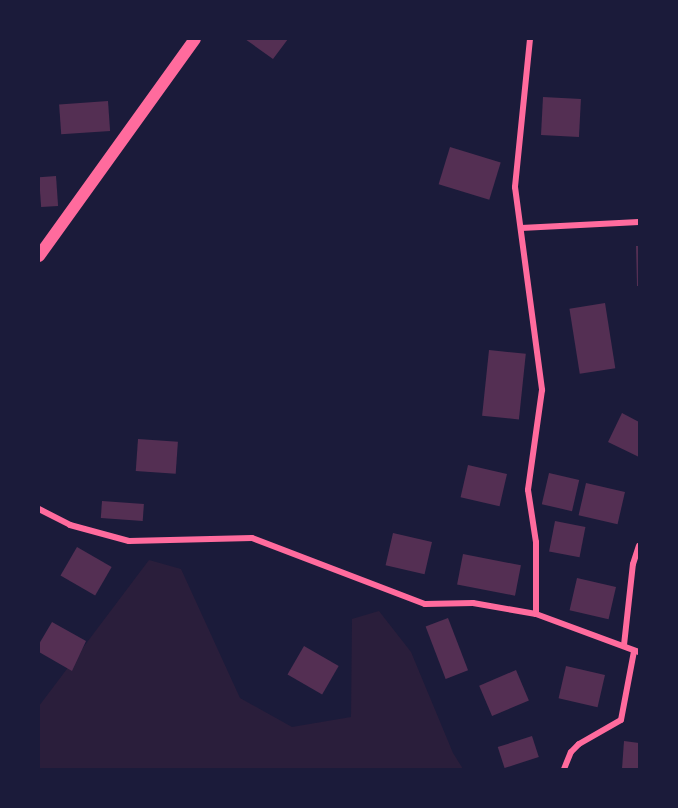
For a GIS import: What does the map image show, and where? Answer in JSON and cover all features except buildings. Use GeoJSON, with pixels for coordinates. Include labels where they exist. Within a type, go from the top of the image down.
{"type":"FeatureCollection","features":[{"type":"Feature","properties":{"kind":"main road"},"geometry":{"type":"LineString","coordinates":[[39,256],[195,39]]}},
{"type":"Feature","properties":{"kind":"street"},"geometry":{"type":"LineString","coordinates":[[530,39],[514,187],[542,390],[528,490],[536,542],[536,614]]}},
{"type":"Feature","properties":{"kind":"street"},"geometry":{"type":"LineString","coordinates":[[521,228],[639,222]]}},
{"type":"Feature","properties":{"kind":"street"},"geometry":{"type":"LineString","coordinates":[[39,509],[70,525],[129,541],[252,538],[425,604],[473,603],[536,614],[636,651],[621,720],[579,744],[571,752],[564,769]]}},
{"type":"Feature","properties":{"kind":"street"},"geometry":{"type":"LineString","coordinates":[[624,645],[633,564],[639,546]]}},
{"type":"Feature","properties":{"kind":"shaded area"},"geometry":{"type":"Polygon","coordinates":[[[149,560],[181,569],[240,698],[292,727],[351,717],[352,619],[379,611],[411,652],[453,753],[463,769],[39,769],[39,706],[149,560]]]}}]}
